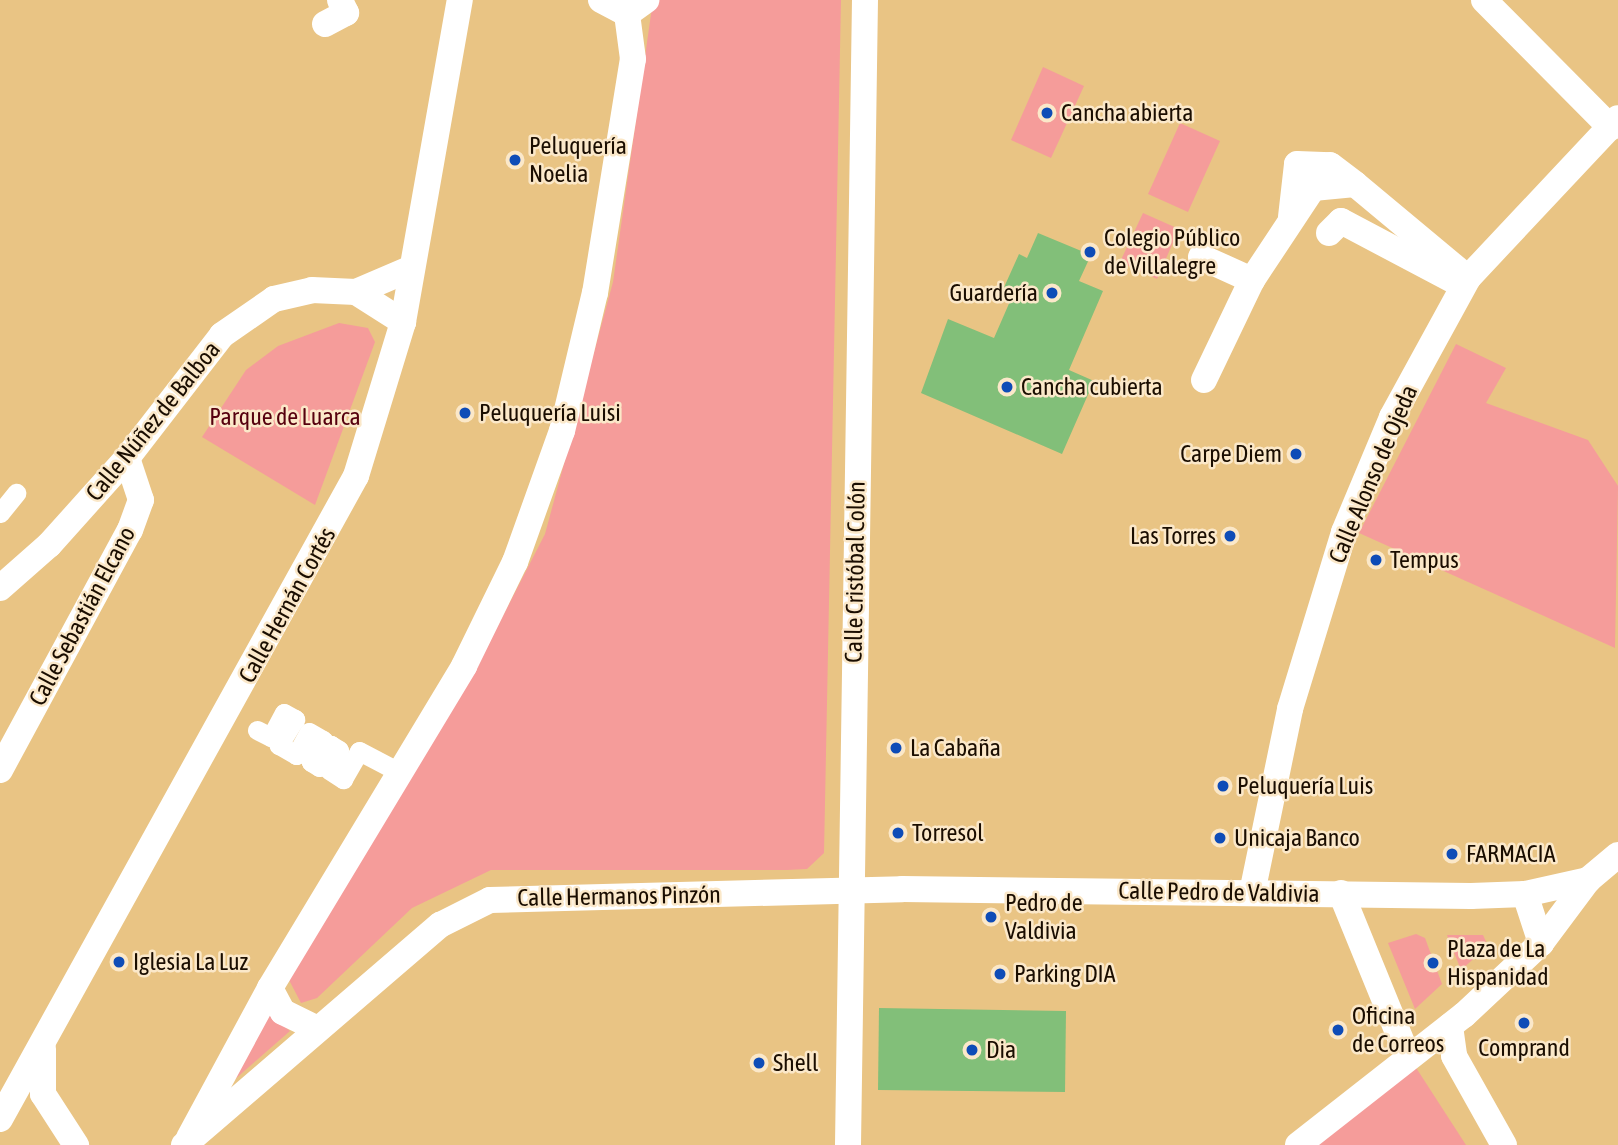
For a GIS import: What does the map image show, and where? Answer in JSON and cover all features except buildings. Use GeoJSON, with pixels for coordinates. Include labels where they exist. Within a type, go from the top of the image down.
{"type":"FeatureCollection","features":[{"type":"Feature","properties":{"kind":"street","name":"Calle Hernán Cortés"},"geometry":{"type":"LineString","coordinates":[[0,1119],[44,1048],[356,476],[403,322],[460,0]]}},
{"type":"Feature","properties":{"kind":"street"},"geometry":{"type":"LineString","coordinates":[[186,1144],[194,1118],[464,666],[515,562],[562,431],[595,293],[633,59],[636,7],[601,0]]}},
{"type":"Feature","properties":{"kind":"street","name":"Calle Cristóbal Colón"},"geometry":{"type":"LineString","coordinates":[[848,1145],[849,894],[865,0]]}},
{"type":"Feature","properties":{"kind":"street"},"geometry":{"type":"LineString","coordinates":[[1483,0],[1614,123]]}},
{"type":"Feature","properties":{"kind":"street","name":"Calle Alonso de Ojeda"},"geometry":{"type":"LineString","coordinates":[[1252,893],[1290,709],[1343,532],[1392,417],[1466,282],[1614,123]]}},
{"type":"Feature","properties":{"kind":"street"},"geometry":{"type":"LineString","coordinates":[[1205,380],[1252,280],[1313,188],[1355,184],[1466,282]]}},
{"type":"Feature","properties":{"kind":"street"},"geometry":{"type":"LineString","coordinates":[[1329,233],[1341,221],[1466,282]]}},
{"type":"Feature","properties":{"kind":"street"},"geometry":{"type":"LineString","coordinates":[[1201,257],[1252,280]]}},
{"type":"Feature","properties":{"kind":"street"},"geometry":{"type":"LineString","coordinates":[[356,292],[412,268]]}},
{"type":"Feature","properties":{"kind":"street","name":"Calle Núñez de Balboa"},"geometry":{"type":"LineString","coordinates":[[0,588],[50,545],[127,458],[222,335],[274,299],[312,290],[356,292],[403,322]]}},
{"type":"Feature","properties":{"kind":"street","name":"Calle Sebastián Elcano"},"geometry":{"type":"LineString","coordinates":[[0,770],[130,530],[141,500],[127,458]]}},
{"type":"Feature","properties":{"kind":"street"},"geometry":{"type":"LineString","coordinates":[[0,513],[16,493]]}},
{"type":"Feature","properties":{"kind":"street"},"geometry":{"type":"LineString","coordinates":[[257,730],[271,737],[284,713],[295,719],[279,745],[296,755],[309,732],[323,740],[311,762],[319,767],[331,745],[339,750],[329,770],[343,779],[359,751],[401,773]]}},
{"type":"Feature","properties":{"kind":"street"},"geometry":{"type":"LineString","coordinates":[[1298,1145],[1450,1026],[1541,943],[1588,880],[1618,855]]}},
{"type":"Feature","properties":{"kind":"street","name":"Calle Pedro de Valdivia"},"geometry":{"type":"LineString","coordinates":[[849,894],[1525,894],[1588,880]]}},
{"type":"Feature","properties":{"kind":"street"},"geometry":{"type":"LineString","coordinates":[[1341,893],[1408,1057]]}},
{"type":"Feature","properties":{"kind":"street","name":"Calle Hermanos Pinzón"},"geometry":{"type":"LineString","coordinates":[[186,1144],[440,925],[490,901],[849,894]]}},
{"type":"Feature","properties":{"kind":"street"},"geometry":{"type":"LineString","coordinates":[[1525,894],[1541,943]]}},
{"type":"Feature","properties":{"kind":"street"},"geometry":{"type":"LineString","coordinates":[[270,988],[284,1012],[318,1029]]}},
{"type":"Feature","properties":{"kind":"street"},"geometry":{"type":"LineString","coordinates":[[1450,1026],[1454,1056],[1504,1145]]}},
{"type":"Feature","properties":{"kind":"street"},"geometry":{"type":"LineString","coordinates":[[44,1048],[43,1094],[76,1145]]}},
{"type":"Feature","properties":{"kind":"street"},"geometry":{"type":"LineString","coordinates":[[65,1145],[76,1145]]}},
{"type":"Feature","properties":{"kind":"green space"},"geometry":{"type":"Polygon","coordinates":[[[653,0],[841,0],[824,853],[807,869],[491,870],[412,908],[317,998],[301,1003],[289,980],[472,676],[545,534],[613,282],[653,0]]]}},
{"type":"Feature","properties":{"kind":"green space","name":"Cancha abierta"},"geometry":{"type":"Polygon","coordinates":[[[1043,67],[1084,86],[1051,158],[1011,140],[1043,67]]]}},
{"type":"Feature","properties":{"kind":"green space","name":"Cancha abierta"},"geometry":{"type":"Polygon","coordinates":[[[1180,123],[1220,141],[1188,212],[1148,194],[1180,123]]]}},
{"type":"Feature","properties":{"kind":"green space"},"geometry":{"type":"Polygon","coordinates":[[[1143,213],[1179,229],[1157,279],[1120,262],[1143,213]]]}},
{"type":"Feature","properties":{"kind":"green space","name":"Parque de Luarca"},"geometry":{"type":"Polygon","coordinates":[[[339,323],[368,328],[375,342],[315,505],[202,437],[246,370],[278,346],[339,323]]]}},
{"type":"Feature","properties":{"kind":"green space"},"geometry":{"type":"Polygon","coordinates":[[[1456,344],[1506,368],[1486,403],[1588,440],[1618,486],[1615,648],[1359,533],[1456,344]]]}},
{"type":"Feature","properties":{"kind":"green space"},"geometry":{"type":"Polygon","coordinates":[[[1416,934],[1425,938],[1442,984],[1415,1009],[1388,943],[1416,934]]]}},
{"type":"Feature","properties":{"kind":"green space"},"geometry":{"type":"Polygon","coordinates":[[[1447,935],[1483,935],[1488,946],[1461,970],[1447,935]]]}},
{"type":"Feature","properties":{"kind":"green space"},"geometry":{"type":"Polygon","coordinates":[[[266,1011],[290,1031],[208,1103],[266,1011]]]}},
{"type":"Feature","properties":{"kind":"green space"},"geometry":{"type":"Polygon","coordinates":[[[1413,1063],[1466,1145],[1303,1145],[1413,1063]]]}},
{"type":"Feature","properties":{"kind":"place","name":"Cancha abierta"},"geometry":{"type":"Point","coordinates":[1047,113]}},
{"type":"Feature","properties":{"kind":"place","name":"Peluquería Noelia"},"geometry":{"type":"Point","coordinates":[515,160]}},
{"type":"Feature","properties":{"kind":"place","name":"Colegio Público de Villalegre"},"geometry":{"type":"Point","coordinates":[1090,252]}},
{"type":"Feature","properties":{"kind":"place","name":"Guardería"},"geometry":{"type":"Point","coordinates":[1052,293]}},
{"type":"Feature","properties":{"kind":"place","name":"Cancha cubierta"},"geometry":{"type":"Point","coordinates":[1007,387]}},
{"type":"Feature","properties":{"kind":"place","name":"Peluquería Luisi"},"geometry":{"type":"Point","coordinates":[465,413]}},
{"type":"Feature","properties":{"kind":"place","name":"Carpe Diem"},"geometry":{"type":"Point","coordinates":[1296,454]}},
{"type":"Feature","properties":{"kind":"place","name":"Las Torres"},"geometry":{"type":"Point","coordinates":[1230,536]}},
{"type":"Feature","properties":{"kind":"place","name":"Tempus"},"geometry":{"type":"Point","coordinates":[1376,560]}},
{"type":"Feature","properties":{"kind":"place","name":"La Cabaña"},"geometry":{"type":"Point","coordinates":[896,748]}},
{"type":"Feature","properties":{"kind":"place","name":"Peluquería Luis"},"geometry":{"type":"Point","coordinates":[1223,786]}},
{"type":"Feature","properties":{"kind":"place","name":"Torresol"},"geometry":{"type":"Point","coordinates":[898,833]}},
{"type":"Feature","properties":{"kind":"place","name":"Unicaja Banco"},"geometry":{"type":"Point","coordinates":[1220,838]}},
{"type":"Feature","properties":{"kind":"place","name":"FARMACIA"},"geometry":{"type":"Point","coordinates":[1452,854]}},
{"type":"Feature","properties":{"kind":"place","name":"Pedro de Valdivia"},"geometry":{"type":"Point","coordinates":[991,917]}},
{"type":"Feature","properties":{"kind":"place","name":"Iglesia La Luz"},"geometry":{"type":"Point","coordinates":[119,962]}},
{"type":"Feature","properties":{"kind":"place","name":"Plaza de La Hispanidad"},"geometry":{"type":"Point","coordinates":[1433,963]}},
{"type":"Feature","properties":{"kind":"place","name":"Parking DIA"},"geometry":{"type":"Point","coordinates":[1000,974]}},
{"type":"Feature","properties":{"kind":"place","name":"Comprand"},"geometry":{"type":"Point","coordinates":[1524,1023]}},
{"type":"Feature","properties":{"kind":"place","name":"Oficina de Correos"},"geometry":{"type":"Point","coordinates":[1338,1030]}},
{"type":"Feature","properties":{"kind":"place","name":"Dia"},"geometry":{"type":"Point","coordinates":[972,1050]}},
{"type":"Feature","properties":{"kind":"place","name":"Shell"},"geometry":{"type":"Point","coordinates":[759,1063]}}]}
